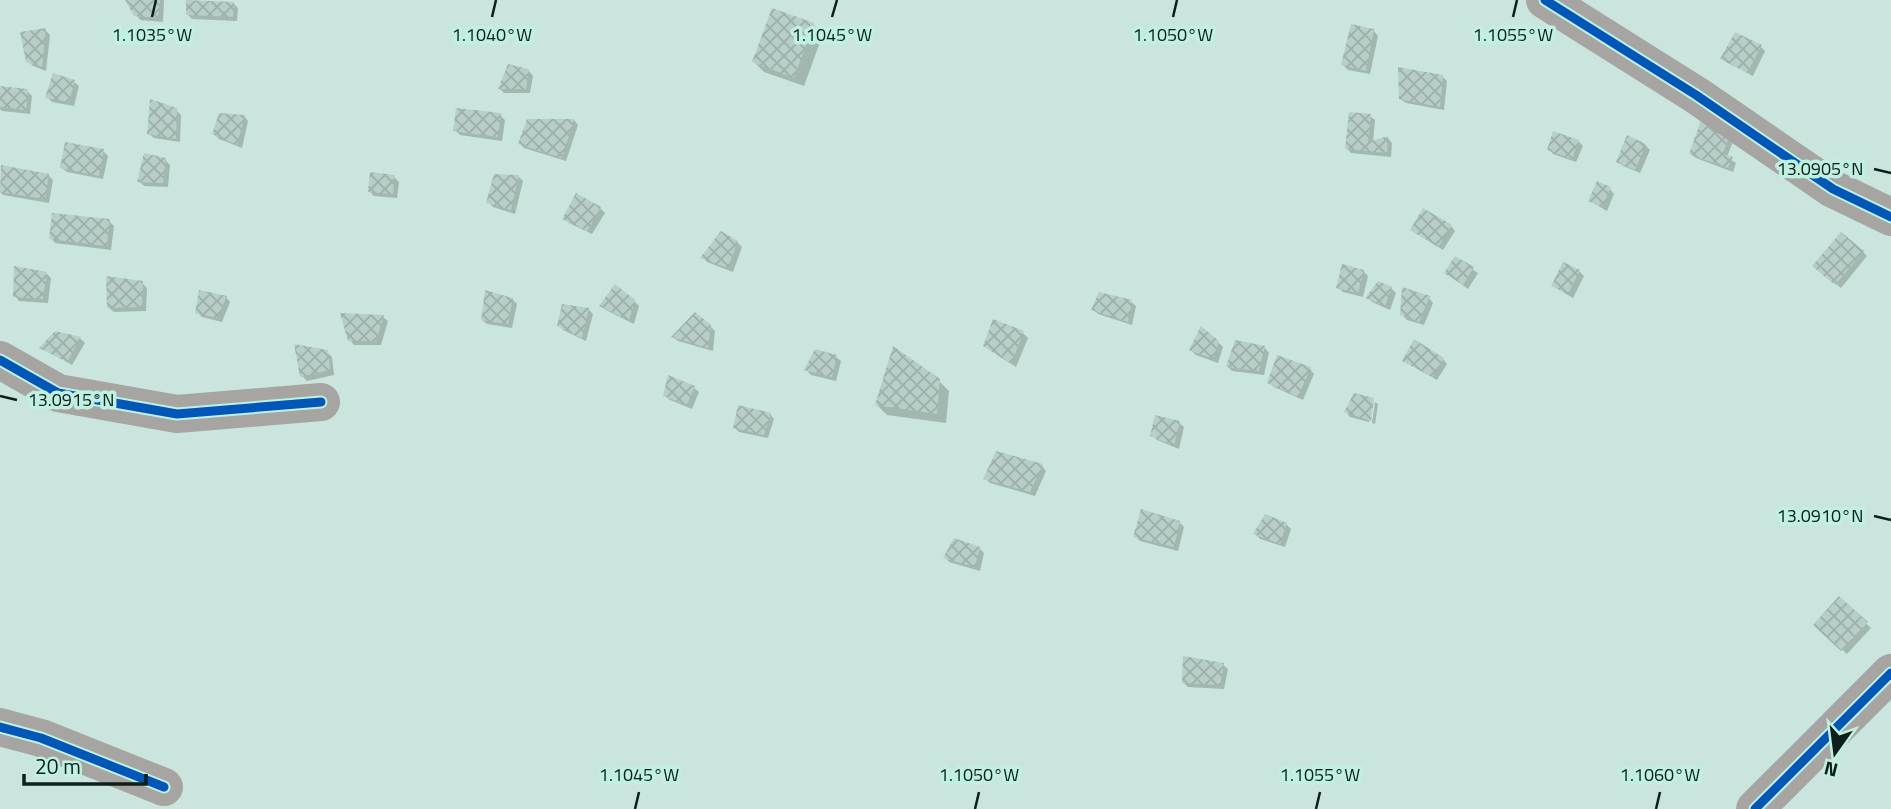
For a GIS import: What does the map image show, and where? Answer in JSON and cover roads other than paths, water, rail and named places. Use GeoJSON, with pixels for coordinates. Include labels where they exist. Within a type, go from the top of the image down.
{"type":"FeatureCollection","features":[{"type":"Feature","properties":{"kind":"street"},"geometry":{"type":"LineString","coordinates":[[1545,0],[1696,95],[1833,189],[1891,217]]}},
{"type":"Feature","properties":{"kind":"street"},"geometry":{"type":"LineString","coordinates":[[0,360],[58,393],[177,414],[321,402]]}},
{"type":"Feature","properties":{"kind":"street"},"geometry":{"type":"LineString","coordinates":[[1755,809],[1891,673]]}},
{"type":"Feature","properties":{"kind":"street"},"geometry":{"type":"LineString","coordinates":[[0,727],[41,738],[164,787]]}}]}
